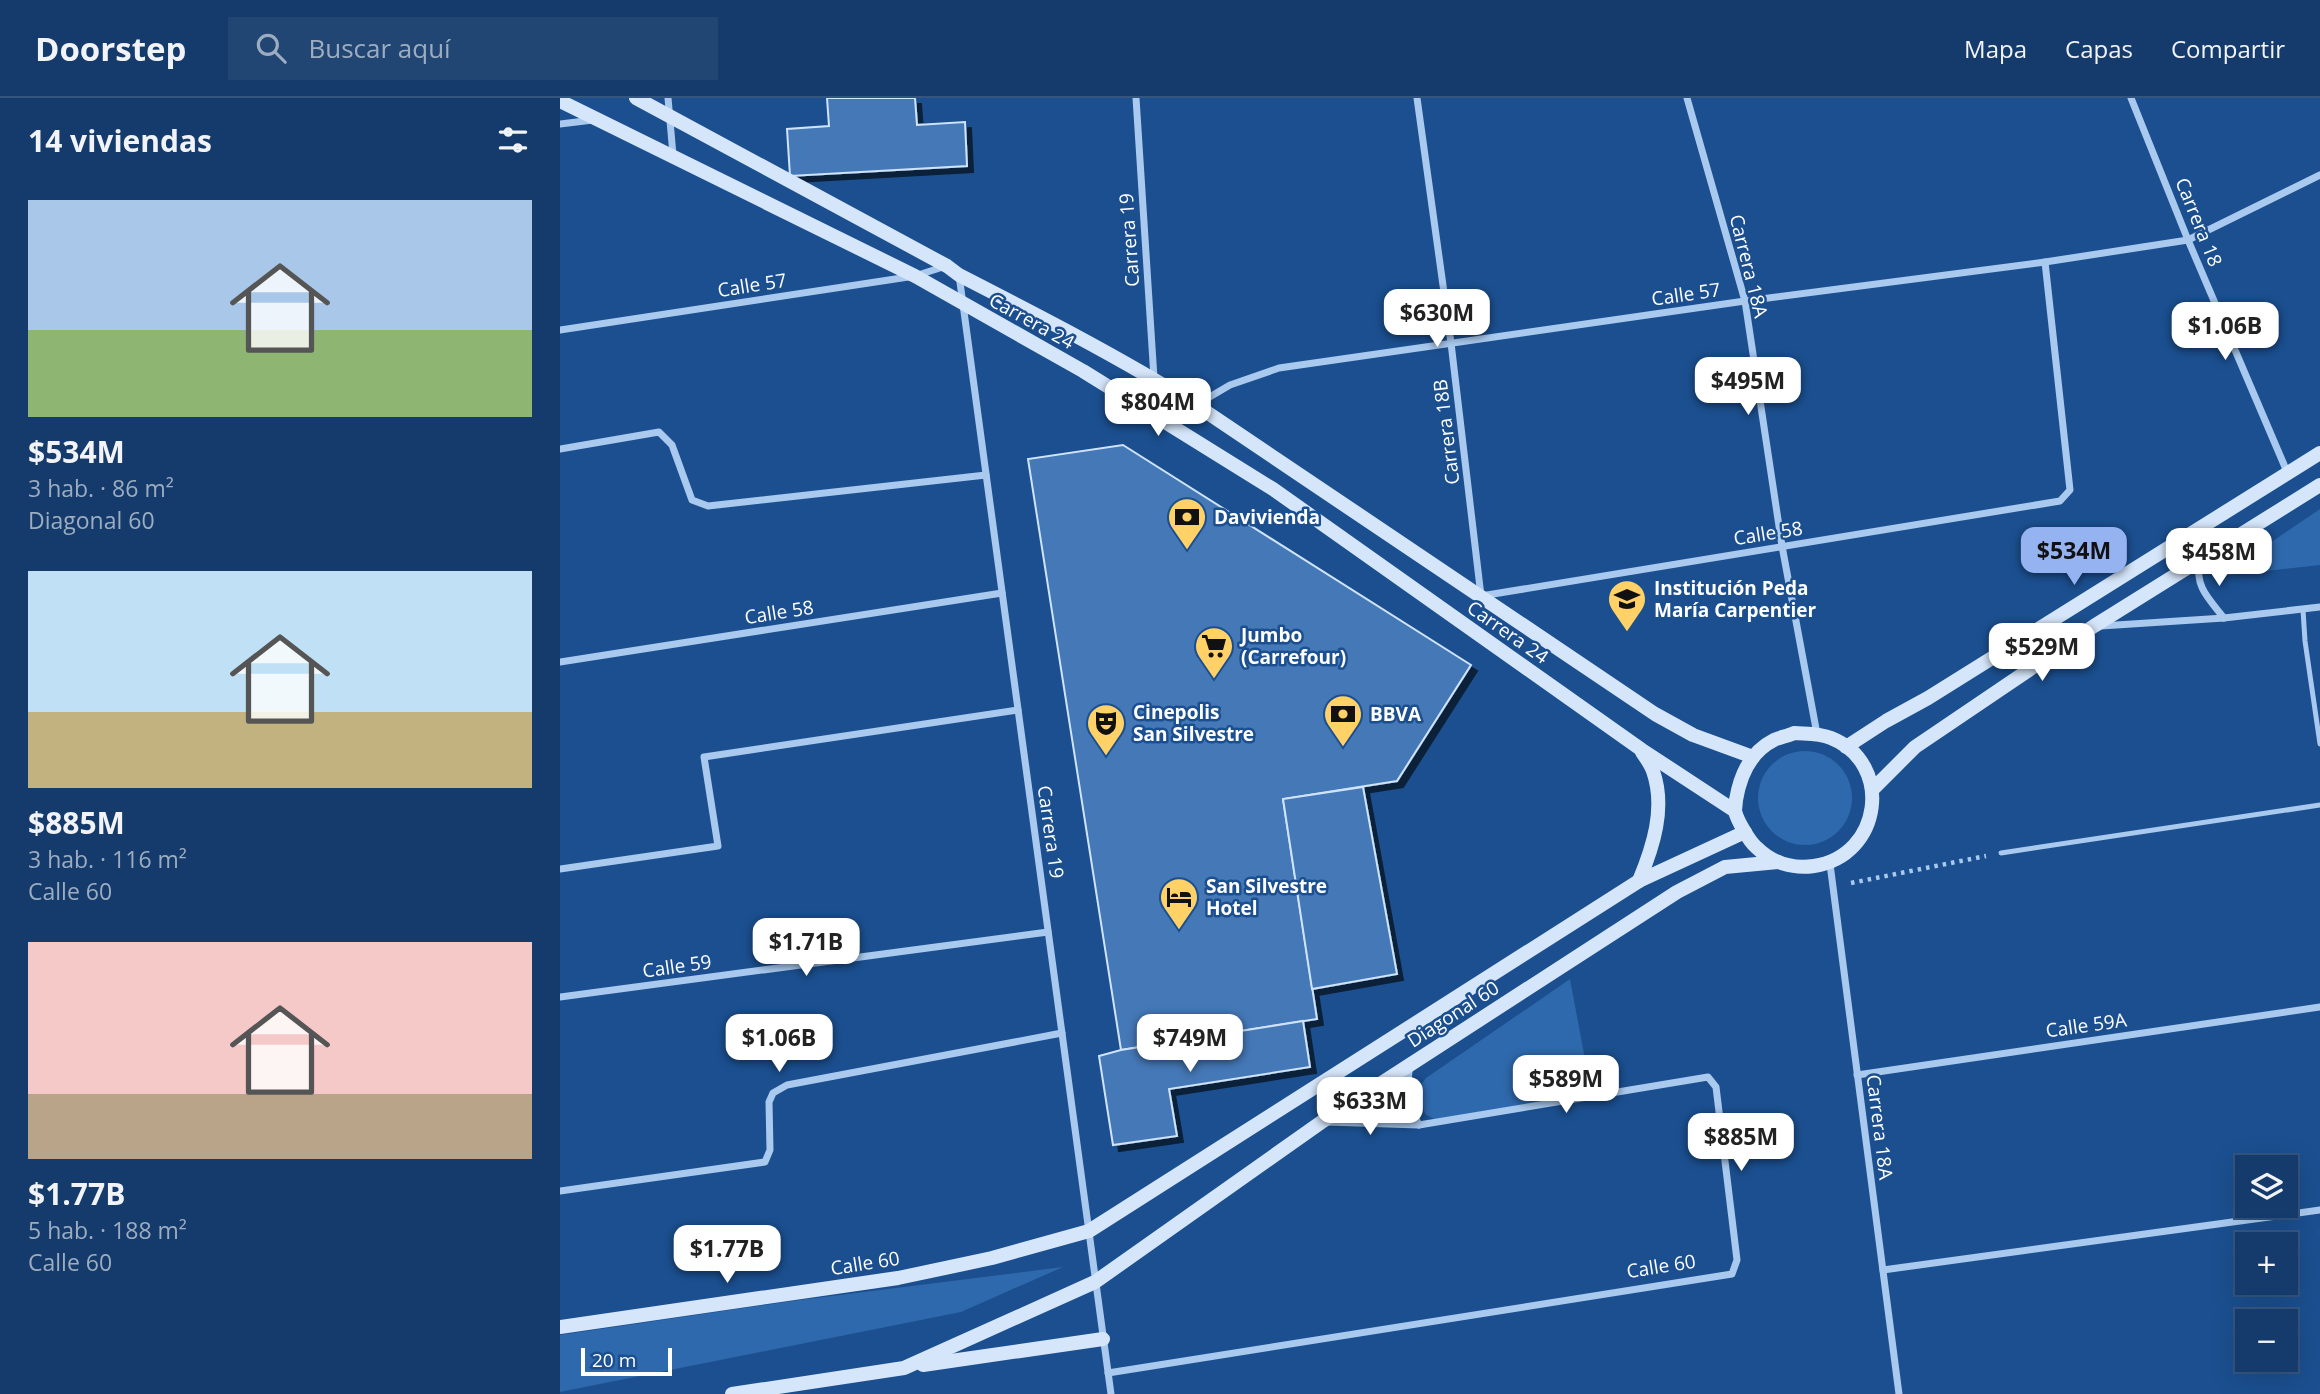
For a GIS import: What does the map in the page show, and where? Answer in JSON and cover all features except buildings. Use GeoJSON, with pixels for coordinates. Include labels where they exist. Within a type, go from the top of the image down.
{"type":"FeatureCollection","features":[{"type":"Feature","properties":{"kind":"street","name":"Carrera 24"},"geometry":{"type":"LineString","coordinates":[[636,98],[1154,379],[1655,715],[1693,735],[1753,757]]}},
{"type":"Feature","properties":{"kind":"street"},"geometry":{"type":"LineString","coordinates":[[668,98],[673,155]]}},
{"type":"Feature","properties":{"kind":"street","name":"Carrera 19"},"geometry":{"type":"LineString","coordinates":[[1136,98],[1154,379]]}},
{"type":"Feature","properties":{"kind":"street","name":"Carrera 18B"},"geometry":{"type":"LineString","coordinates":[[1417,98],[1451,343],[1481,596]]}},
{"type":"Feature","properties":{"kind":"street","name":"Carrera 18A"},"geometry":{"type":"LineString","coordinates":[[1687,98],[1745,301],[1782,546],[1817,734]]}},
{"type":"Feature","properties":{"kind":"street","name":"Carrera 18"},"geometry":{"type":"LineString","coordinates":[[2132,98],[2188,240],[2288,474]]}},
{"type":"Feature","properties":{"kind":"street","name":"Carrera 24"},"geometry":{"type":"LineString","coordinates":[[560,101],[915,276],[1083,371],[1273,489],[1642,750],[1735,811]]}},
{"type":"Feature","properties":{"kind":"street"},"geometry":{"type":"LineString","coordinates":[[560,124],[597,119]]}},
{"type":"Feature","properties":{"kind":"street","name":"Calle 57"},"geometry":{"type":"LineString","coordinates":[[1196,405],[1230,384],[1279,368],[2188,240],[2320,175]]}},
{"type":"Feature","properties":{"kind":"street","name":"Calle 58"},"geometry":{"type":"LineString","coordinates":[[1481,596],[2060,501],[2070,491],[2045,262]]}},
{"type":"Feature","properties":{"kind":"street","name":"Calle 57"},"geometry":{"type":"LineString","coordinates":[[560,330],[915,276],[947,266]]}},
{"type":"Feature","properties":{"kind":"street","name":"Carrera 19"},"geometry":{"type":"LineString","coordinates":[[959,275],[1111,1394]]}},
{"type":"Feature","properties":{"kind":"street"},"geometry":{"type":"LineString","coordinates":[[560,449],[659,432],[672,445],[692,500],[709,506],[986,475]]}},
{"type":"Feature","properties":{"kind":"street"},"geometry":{"type":"LineString","coordinates":[[1846,747],[2320,453]]}},
{"type":"Feature","properties":{"kind":"street"},"geometry":{"type":"LineString","coordinates":[[1872,790],[1915,747],[2094,626],[2320,485]]}},
{"type":"Feature","properties":{"kind":"street"},"geometry":{"type":"LineString","coordinates":[[2200,561],[2197,575],[2200,584],[2224,618]]}},
{"type":"Feature","properties":{"kind":"street","name":"Calle 58"},"geometry":{"type":"LineString","coordinates":[[560,662],[1002,593]]}},
{"type":"Feature","properties":{"kind":"street"},"geometry":{"type":"LineString","coordinates":[[2094,626],[2224,618],[2320,607]]}},
{"type":"Feature","properties":{"kind":"street"},"geometry":{"type":"LineString","coordinates":[[560,869],[718,846],[704,757],[1018,710]]}},
{"type":"Feature","properties":{"kind":"street"},"geometry":{"type":"LineString","coordinates":[[1794,733],[1817,734],[1846,747],[1867,773],[1872,790],[1872,809],[1867,827],[1857,843],[1844,856],[1830,864],[1802,868],[1777,862],[1753,845],[1735,811],[1738,786],[1753,757],[1773,740],[1794,733]]}},
{"type":"Feature","properties":{"kind":"street"},"geometry":{"type":"LineString","coordinates":[[1639,881],[1657,828],[1653,771],[1642,750]]}},
{"type":"Feature","properties":{"kind":"street","name":"Diagonal 60"},"geometry":{"type":"LineString","coordinates":[[1089,1231],[1639,881],[1745,832]]}},
{"type":"Feature","properties":{"kind":"street","name":"Diagonal 60"},"geometry":{"type":"LineString","coordinates":[[1095,1282],[1323,1121],[1677,892],[1725,867],[1777,862]]}},
{"type":"Feature","properties":{"kind":"street","name":"Carrera 18A"},"geometry":{"type":"LineString","coordinates":[[1830,864],[1899,1394]]}},
{"type":"Feature","properties":{"kind":"street","name":"Calle 59"},"geometry":{"type":"LineString","coordinates":[[560,997],[1048,932]]}},
{"type":"Feature","properties":{"kind":"street","name":"Calle 59A"},"geometry":{"type":"LineString","coordinates":[[1857,1075],[2320,1007]]}},
{"type":"Feature","properties":{"kind":"street"},"geometry":{"type":"LineString","coordinates":[[560,1191],[765,1162],[770,1150],[769,1102],[773,1093],[787,1085],[1062,1033]]}},
{"type":"Feature","properties":{"kind":"street"},"geometry":{"type":"LineString","coordinates":[[1410,1065],[1408,1098],[1419,1125]]}},
{"type":"Feature","properties":{"kind":"street","name":"Calle 60"},"geometry":{"type":"LineString","coordinates":[[1108,1373],[1732,1274],[1737,1260],[1716,1087],[1708,1077],[1419,1125],[1323,1121]]}},
{"type":"Feature","properties":{"kind":"street"},"geometry":{"type":"LineString","coordinates":[[1883,1270],[2320,1210]]}},
{"type":"Feature","properties":{"kind":"street","name":"Calle 60"},"geometry":{"type":"LineString","coordinates":[[560,1327],[898,1278],[992,1258],[1089,1231]]}},
{"type":"Feature","properties":{"kind":"street"},"geometry":{"type":"LineString","coordinates":[[904,1368],[1095,1282]]}},
{"type":"Feature","properties":{"kind":"street"},"geometry":{"type":"LineString","coordinates":[[732,1394],[1103,1339]]}},
{"type":"Feature","properties":{"kind":"lane"},"geometry":{"type":"LineString","coordinates":[[2303,610],[2320,744]]}},
{"type":"Feature","properties":{"kind":"lane"},"geometry":{"type":"LineString","coordinates":[[2001,853],[2320,805]]}},
{"type":"Feature","properties":{"kind":"path"},"geometry":{"type":"LineString","coordinates":[[1833,887],[2001,853]]}},
{"type":"Feature","properties":{"kind":"shaded area"},"geometry":{"type":"Polygon","coordinates":[[[2320,509],[2320,565],[2221,576],[2320,509]]]}},
{"type":"Feature","properties":{"kind":"shaded area"},"geometry":{"type":"Polygon","coordinates":[[[1805,751],[1823,754],[1838,765],[1849,780],[1852,798],[1849,816],[1838,831],[1823,842],[1805,845],[1787,842],[1772,831],[1761,816],[1758,798],[1761,780],[1772,765],[1787,754],[1805,751]]]}},
{"type":"Feature","properties":{"kind":"shaded area"},"geometry":{"type":"Polygon","coordinates":[[[1570,979],[1592,1096],[1436,1120],[1425,1114],[1418,1089],[1426,1078],[1570,979]]]}},
{"type":"Feature","properties":{"kind":"shaded area"},"geometry":{"type":"Polygon","coordinates":[[[1063,1267],[961,1312],[560,1392],[560,1335],[792,1301],[1063,1267]]]}},
{"type":"Feature","properties":{"kind":"place","name":"Davivienda"},"geometry":{"type":"Point","coordinates":[1187,551]}},
{"type":"Feature","properties":{"kind":"place","name":"Institución Peda María Carpentier"},"geometry":{"type":"Point","coordinates":[1627,633]}},
{"type":"Feature","properties":{"kind":"place","name":"Jumbo (Carrefour)"},"geometry":{"type":"Point","coordinates":[1214,680]}},
{"type":"Feature","properties":{"kind":"place","name":"BBVA"},"geometry":{"type":"Point","coordinates":[1343,748]}},
{"type":"Feature","properties":{"kind":"place","name":"Cinepolis San Silvestre"},"geometry":{"type":"Point","coordinates":[1106,757]}},
{"type":"Feature","properties":{"kind":"place","name":"San Silvestre Hotel"},"geometry":{"type":"Point","coordinates":[1179,931]}}]}
